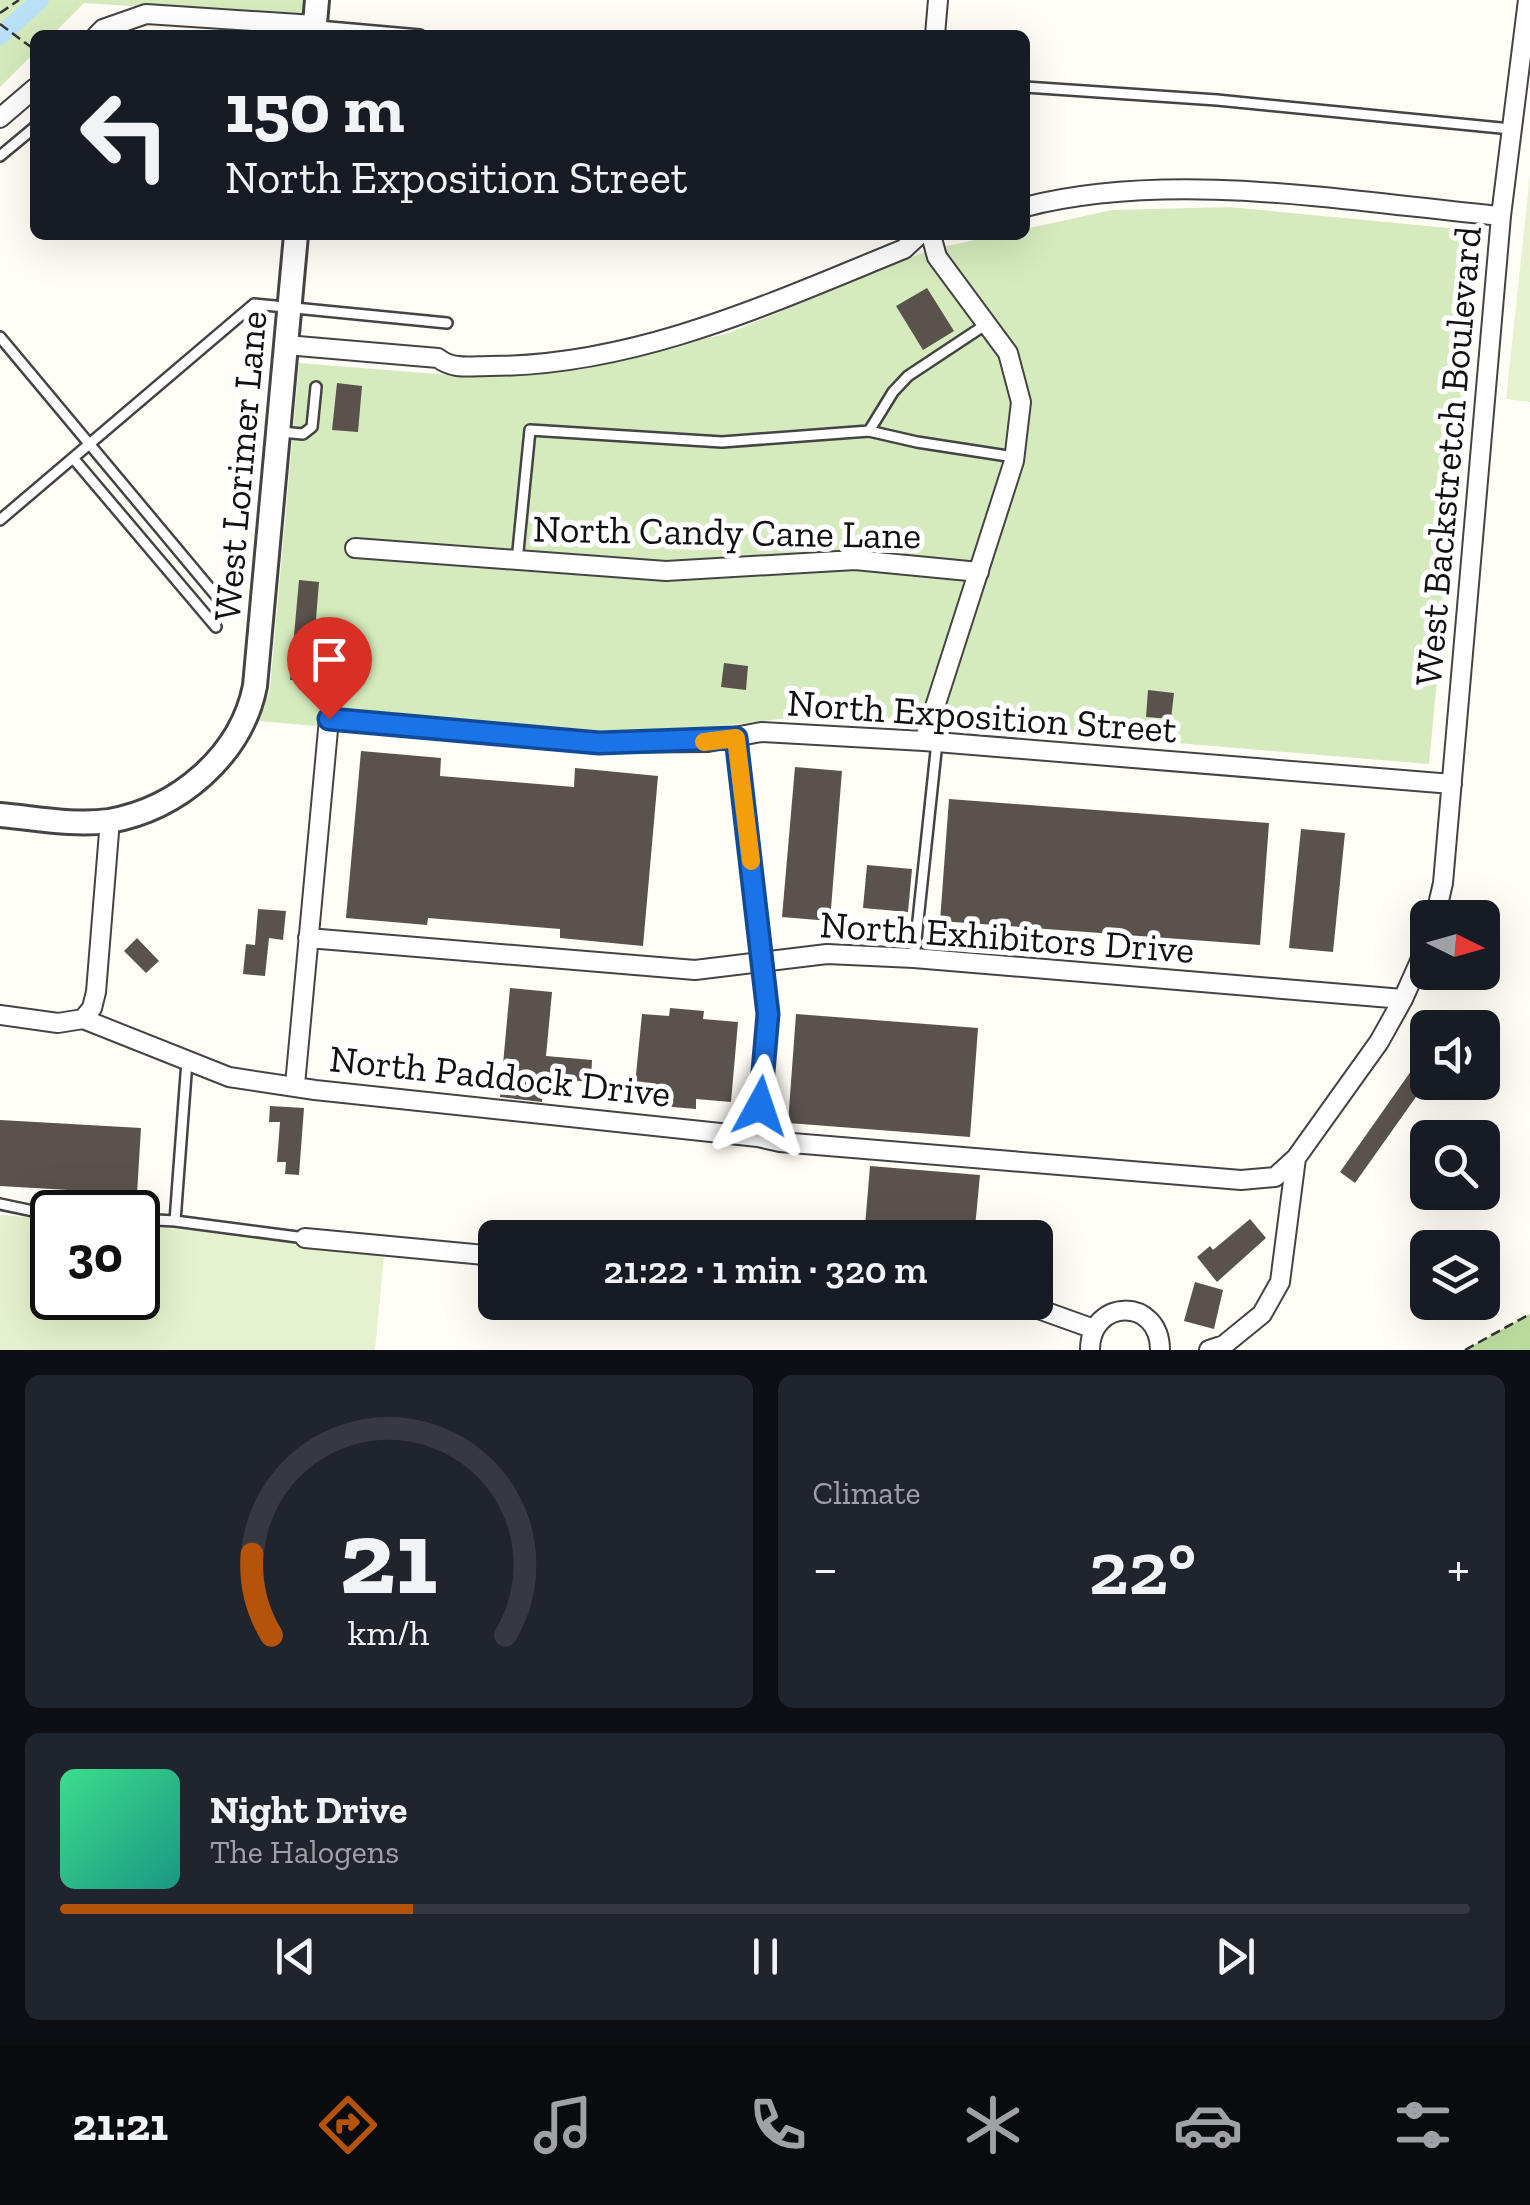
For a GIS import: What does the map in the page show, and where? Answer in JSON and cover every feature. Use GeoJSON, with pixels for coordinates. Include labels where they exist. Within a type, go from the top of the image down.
{"type":"FeatureCollection","features":[{"type":"Feature","properties":{"kind":"street"},"geometry":{"type":"LineString","coordinates":[[103,30],[146,14],[315,30],[318,0]]}},
{"type":"Feature","properties":{"kind":"street"},"geometry":{"type":"LineString","coordinates":[[935,30],[938,0]]}},
{"type":"Feature","properties":{"kind":"street","name":"West Backstretch Boulevard"},"geometry":{"type":"LineString","coordinates":[[1439,900],[1501,216],[1528,4]]}},
{"type":"Feature","properties":{"kind":"street"},"geometry":{"type":"LineString","coordinates":[[0,118],[30,92]]}},
{"type":"Feature","properties":{"kind":"street"},"geometry":{"type":"LineString","coordinates":[[1030,206],[1098,194],[1230,190],[1501,216]]}},
{"type":"Feature","properties":{"kind":"street","name":"West Lorimer Lane"},"geometry":{"type":"LineString","coordinates":[[110,820],[152,808],[180,794],[204,775],[227,749],[252,702],[296,240]]}},
{"type":"Feature","properties":{"kind":"street"},"geometry":{"type":"LineString","coordinates":[[286,345],[438,358],[448,366],[511,366],[642,346],[734,318],[904,249],[914,240]]}},
{"type":"Feature","properties":{"kind":"street"},"geometry":{"type":"LineString","coordinates":[[930,742],[1014,457],[1021,402],[1008,353],[937,257],[932,240]]}},
{"type":"Feature","properties":{"kind":"street","name":"North Candy Cane Lane"},"geometry":{"type":"LineString","coordinates":[[355,548],[666,571],[855,560],[978,572]]}},
{"type":"Feature","properties":{"kind":"street","name":"North Exposition Street"},"geometry":{"type":"LineString","coordinates":[[308,938],[329,719],[599,743],[736,738],[760,732],[1452,784]]}},
{"type":"Feature","properties":{"kind":"street"},"geometry":{"type":"LineString","coordinates":[[736,738],[768,1014],[758,1137]]}},
{"type":"Feature","properties":{"kind":"street"},"geometry":{"type":"LineString","coordinates":[[0,816],[110,820],[96,992],[92,1008],[82,1020]]}},
{"type":"Feature","properties":{"kind":"street"},"geometry":{"type":"LineString","coordinates":[[295,1084],[308,938]]}},
{"type":"Feature","properties":{"kind":"street","name":"North Exhibitors Drive"},"geometry":{"type":"LineString","coordinates":[[308,938],[695,970],[827,954],[914,958],[1404,999]]}},
{"type":"Feature","properties":{"kind":"street"},"geometry":{"type":"LineString","coordinates":[[1208,1350],[1224,1345],[1262,1314],[1280,1282],[1296,1158],[1379,1042],[1410,985]]}},
{"type":"Feature","properties":{"kind":"street","name":"North Paddock Drive"},"geometry":{"type":"LineString","coordinates":[[0,1014],[12,1019],[58,1023],[82,1020],[229,1077],[780,1142],[1241,1180],[1274,1177],[1296,1158]]}},
{"type":"Feature","properties":{"kind":"street"},"geometry":{"type":"LineString","coordinates":[[306,1238],[478,1254]]}},
{"type":"Feature","properties":{"kind":"street"},"geometry":{"type":"LineString","coordinates":[[1090,1350],[1094,1329],[1110,1313],[1133,1311],[1153,1324],[1160,1350]]}},
{"type":"Feature","properties":{"kind":"street"},"geometry":{"type":"LineString","coordinates":[[1053,1314],[1094,1329]]}},
{"type":"Feature","properties":{"kind":"lane"},"geometry":{"type":"LineString","coordinates":[[1030,87],[1217,100],[1511,129]]}},
{"type":"Feature","properties":{"kind":"lane"},"geometry":{"type":"LineString","coordinates":[[0,156],[30,131]]}},
{"type":"Feature","properties":{"kind":"lane"},"geometry":{"type":"LineString","coordinates":[[0,520],[254,304],[448,323]]}},
{"type":"Feature","properties":{"kind":"lane"},"geometry":{"type":"LineString","coordinates":[[869,430],[908,376],[985,325]]}},
{"type":"Feature","properties":{"kind":"lane"},"geometry":{"type":"LineString","coordinates":[[0,337],[218,598]]}},
{"type":"Feature","properties":{"kind":"lane"},"geometry":{"type":"LineString","coordinates":[[278,432],[304,434],[312,427],[316,387]]}},
{"type":"Feature","properties":{"kind":"lane"},"geometry":{"type":"LineString","coordinates":[[517,561],[530,430],[722,442],[869,430],[1014,457]]}},
{"type":"Feature","properties":{"kind":"lane"},"geometry":{"type":"LineString","coordinates":[[73,458],[216,627]]}},
{"type":"Feature","properties":{"kind":"lane"},"geometry":{"type":"LineString","coordinates":[[914,958],[922,900],[930,742]]}},
{"type":"Feature","properties":{"kind":"lane"},"geometry":{"type":"LineString","coordinates":[[175,1221],[188,1060]]}},
{"type":"Feature","properties":{"kind":"lane"},"geometry":{"type":"LineString","coordinates":[[0,1204],[30,1210]]}},
{"type":"Feature","properties":{"kind":"lane"},"geometry":{"type":"LineString","coordinates":[[160,1220],[306,1238]]}},
{"type":"Feature","properties":{"kind":"path"},"geometry":{"type":"LineString","coordinates":[[0,14],[19,0]]}},
{"type":"Feature","properties":{"kind":"path"},"geometry":{"type":"LineString","coordinates":[[0,25],[30,48]]}},
{"type":"Feature","properties":{"kind":"path"},"geometry":{"type":"LineString","coordinates":[[1465,1350],[1530,1314]]}},
{"type":"Feature","properties":{"kind":"green space"},"geometry":{"type":"Polygon","coordinates":[[[0,0],[306,0],[305,17],[84,3],[57,30],[30,30],[30,57],[0,87],[0,0]]]}},
{"type":"Feature","properties":{"kind":"green space"},"geometry":{"type":"Polygon","coordinates":[[[1530,175],[1530,402],[1506,399],[1530,175]]]}},
{"type":"Feature","properties":{"kind":"green space"},"geometry":{"type":"Polygon","coordinates":[[[1229,207],[1480,231],[1429,764],[950,724],[788,718],[554,747],[259,721],[270,689],[299,363],[475,377],[578,370],[729,333],[929,250],[975,240],[1030,240],[1030,228],[1112,210],[1229,207]]]}},
{"type":"Feature","properties":{"kind":"green space"},"geometry":{"type":"Polygon","coordinates":[[[0,1215],[30,1217],[30,1320],[160,1320],[160,1228],[385,1245],[375,1350],[0,1350],[0,1215]]]}},
{"type":"Feature","properties":{"kind":"green space"},"geometry":{"type":"Polygon","coordinates":[[[1530,1314],[1530,1350],[1465,1350],[1530,1314]]]}},
{"type":"Feature","properties":{"kind":"building"},"geometry":{"type":"Polygon","coordinates":[[[927,288],[954,331],[923,350],[896,306],[927,288]]]}},
{"type":"Feature","properties":{"kind":"building"},"geometry":{"type":"Polygon","coordinates":[[[337,383],[362,386],[358,432],[332,430],[337,383]]]}},
{"type":"Feature","properties":{"kind":"building"},"geometry":{"type":"Polygon","coordinates":[[[299,580],[319,582],[311,681],[290,680],[299,580]]]}},
{"type":"Feature","properties":{"kind":"building"},"geometry":{"type":"Polygon","coordinates":[[[724,663],[748,666],[746,690],[721,687],[724,663]]]}},
{"type":"Feature","properties":{"kind":"building"},"geometry":{"type":"Polygon","coordinates":[[[1148,690],[1174,693],[1171,719],[1146,717],[1148,690]]]}},
{"type":"Feature","properties":{"kind":"building"},"geometry":{"type":"Polygon","coordinates":[[[361,751],[441,758],[440,776],[574,787],[575,768],[658,776],[643,946],[560,938],[560,929],[428,918],[427,925],[346,918],[361,751]]]}},
{"type":"Feature","properties":{"kind":"building"},"geometry":{"type":"Polygon","coordinates":[[[795,767],[842,771],[830,921],[782,917],[795,767]]]}},
{"type":"Feature","properties":{"kind":"building"},"geometry":{"type":"Polygon","coordinates":[[[949,799],[1269,823],[1260,945],[940,921],[949,799]]]}},
{"type":"Feature","properties":{"kind":"building"},"geometry":{"type":"Polygon","coordinates":[[[1301,829],[1345,833],[1333,952],[1289,948],[1301,829]]]}},
{"type":"Feature","properties":{"kind":"building"},"geometry":{"type":"Polygon","coordinates":[[[867,865],[912,869],[908,912],[863,908],[867,865]]]}},
{"type":"Feature","properties":{"kind":"building"},"geometry":{"type":"Polygon","coordinates":[[[258,909],[286,911],[283,940],[269,938],[265,976],[243,974],[246,944],[255,945],[258,909]]]}},
{"type":"Feature","properties":{"kind":"building"},"geometry":{"type":"Polygon","coordinates":[[[137,938],[159,961],[146,973],[124,951],[137,938]]]}},
{"type":"Feature","properties":{"kind":"building"},"geometry":{"type":"Polygon","coordinates":[[[510,988],[552,992],[546,1056],[592,1060],[591,1082],[544,1078],[542,1102],[500,1097],[510,988]]]}},
{"type":"Feature","properties":{"kind":"building"},"geometry":{"type":"Polygon","coordinates":[[[670,1008],[704,1011],[703,1019],[738,1022],[731,1102],[696,1099],[696,1109],[660,1106],[661,1097],[634,1095],[642,1014],[669,1016],[670,1008]]]}},
{"type":"Feature","properties":{"kind":"building"},"geometry":{"type":"Polygon","coordinates":[[[796,1014],[978,1028],[970,1137],[788,1123],[796,1014]]]}},
{"type":"Feature","properties":{"kind":"building"},"geometry":{"type":"Polygon","coordinates":[[[1410,1073],[1410,1100],[1414,1100],[1355,1183],[1340,1172],[1410,1073]]]}},
{"type":"Feature","properties":{"kind":"building"},"geometry":{"type":"Polygon","coordinates":[[[270,1106],[304,1108],[299,1175],[285,1174],[286,1162],[277,1162],[280,1122],[269,1122],[270,1106]]]}},
{"type":"Feature","properties":{"kind":"building"},"geometry":{"type":"Polygon","coordinates":[[[0,1120],[141,1128],[137,1190],[0,1186],[0,1120]]]}},
{"type":"Feature","properties":{"kind":"building"},"geometry":{"type":"Polygon","coordinates":[[[870,1166],[980,1175],[976,1220],[866,1220],[870,1166]]]}},
{"type":"Feature","properties":{"kind":"building"},"geometry":{"type":"Polygon","coordinates":[[[1250,1219],[1266,1238],[1217,1282],[1197,1257],[1210,1246],[1213,1250],[1250,1219]]]}},
{"type":"Feature","properties":{"kind":"building"},"geometry":{"type":"Polygon","coordinates":[[[1195,1282],[1223,1290],[1214,1329],[1184,1321],[1195,1282]]]}},
{"type":"Feature","properties":{"kind":"waterway"},"geometry":{"type":"LineString","coordinates":[[0,36],[40,0]]}},
{"type":"Feature","properties":{"kind":"slow traffic"},"geometry":{"type":"LineString","coordinates":[[704,742],[736,738],[751,861]]}},
{"type":"Feature","properties":{"kind":"route"},"geometry":{"type":"LineString","coordinates":[[329,719],[599,743],[736,738],[768,1014],[760,1106]]}}]}
